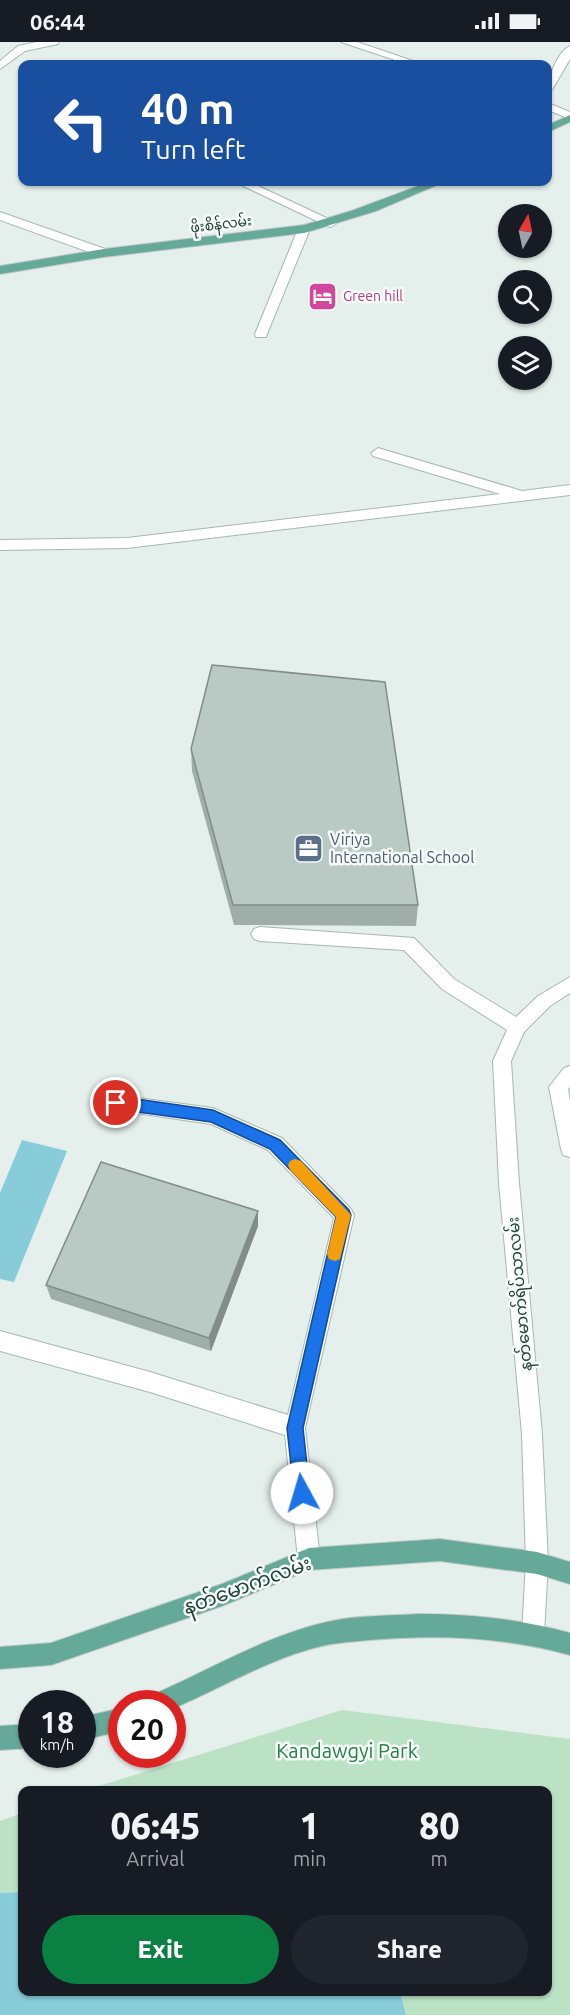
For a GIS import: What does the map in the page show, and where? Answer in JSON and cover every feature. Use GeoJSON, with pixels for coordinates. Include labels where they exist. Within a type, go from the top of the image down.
{"type":"FeatureCollection","features":[{"type":"Feature","properties":{"kind":"main road"},"geometry":{"type":"LineString","coordinates":[[552,127],[570,117]]}},
{"type":"Feature","properties":{"kind":"main road","name":"ဖိုးစိန်လမ်း"},"geometry":{"type":"LineString","coordinates":[[0,270],[104,253],[304,229],[331,223],[428,186]]}},
{"type":"Feature","properties":{"kind":"main road","name":"နတ်မောက်လမ်း"},"geometry":{"type":"LineString","coordinates":[[0,1658],[51,1654],[222,1596],[309,1559],[440,1550],[537,1563],[570,1573]]}},
{"type":"Feature","properties":{"kind":"main road"},"geometry":{"type":"LineString","coordinates":[[186,1692],[267,1654],[327,1633],[438,1624],[533,1632],[570,1644]]}},
{"type":"Feature","properties":{"kind":"main road"},"geometry":{"type":"LineString","coordinates":[[0,1738],[18,1737]]}},
{"type":"Feature","properties":{"kind":"street"},"geometry":{"type":"LineString","coordinates":[[0,66],[22,48],[54,42]]}},
{"type":"Feature","properties":{"kind":"street"},"geometry":{"type":"LineString","coordinates":[[346,42],[376,46],[408,60]]}},
{"type":"Feature","properties":{"kind":"street"},"geometry":{"type":"LineString","coordinates":[[552,81],[570,49]]}},
{"type":"Feature","properties":{"kind":"street"},"geometry":{"type":"LineString","coordinates":[[552,108],[570,117]]}},
{"type":"Feature","properties":{"kind":"street"},"geometry":{"type":"LineString","coordinates":[[250,186],[331,223]]}},
{"type":"Feature","properties":{"kind":"street"},"geometry":{"type":"LineString","coordinates":[[0,216],[104,253]]}},
{"type":"Feature","properties":{"kind":"street"},"geometry":{"type":"LineString","coordinates":[[261,334],[304,229]]}},
{"type":"Feature","properties":{"kind":"street"},"geometry":{"type":"LineString","coordinates":[[378,453],[525,497]]}},
{"type":"Feature","properties":{"kind":"street"},"geometry":{"type":"LineString","coordinates":[[0,545],[127,543],[570,490]]}},
{"type":"Feature","properties":{"kind":"street"},"geometry":{"type":"LineString","coordinates":[[260,934],[408,943],[448,984],[517,1027]]}},
{"type":"Feature","properties":{"kind":"street","name":"နတ်မောက်ရိပ်သာလမ်း"},"geometry":{"type":"LineString","coordinates":[[533,1632],[537,1563],[532,1434],[509,1182],[502,1061],[517,1027],[544,1001],[570,984]]}},
{"type":"Feature","properties":{"kind":"street"},"geometry":{"type":"LineString","coordinates":[[570,1074],[558,1087],[570,1149]]}},
{"type":"Feature","properties":{"kind":"street"},"geometry":{"type":"LineString","coordinates":[[116,1103],[213,1116],[275,1144],[344,1215],[295,1428],[309,1559]]}},
{"type":"Feature","properties":{"kind":"street"},"geometry":{"type":"LineString","coordinates":[[0,1341],[150,1382],[295,1428]]}},
{"type":"Feature","properties":{"kind":"green space","name":"Kandawgyi Park"},"geometry":{"type":"Polygon","coordinates":[[[342,1710],[570,1739],[570,2015],[406,2015],[401,1996],[552,1996],[552,1786],[99,1786],[157,1768],[186,1768],[186,1759],[342,1710]]]}},
{"type":"Feature","properties":{"kind":"green space"},"geometry":{"type":"Polygon","coordinates":[[[18,1814],[18,1892],[0,1893],[0,1821],[18,1814]]]}},
{"type":"Feature","properties":{"kind":"water"},"geometry":{"type":"Polygon","coordinates":[[[22,1140],[67,1151],[14,1282],[0,1279],[0,1193],[22,1140]]]}},
{"type":"Feature","properties":{"kind":"water"},"geometry":{"type":"Polygon","coordinates":[[[18,1892],[18,1996],[401,1996],[406,2015],[0,2015],[0,1893],[18,1892]]]}},
{"type":"Feature","properties":{"kind":"building","name":"Viriya International School"},"geometry":{"type":"Polygon","coordinates":[[[212,665],[385,682],[418,905],[233,905],[191,749],[212,665]]]}},
{"type":"Feature","properties":{"kind":"building"},"geometry":{"type":"Polygon","coordinates":[[[101,1162],[258,1211],[209,1338],[46,1285],[101,1162]]]}},
{"type":"Feature","properties":{"kind":"slow traffic"},"geometry":{"type":"LineString","coordinates":[[295,1165],[344,1215],[335,1254]]}},
{"type":"Feature","properties":{"kind":"place","name":"Green hill"},"geometry":{"type":"Point","coordinates":[322,296]}},
{"type":"Feature","properties":{"kind":"place","name":"Viriya International School"},"geometry":{"type":"Point","coordinates":[309,848]}},
{"type":"Feature","properties":{"kind":"route"},"geometry":{"type":"LineString","coordinates":[[116,1103],[213,1116],[275,1144],[344,1215],[295,1428],[302,1493]]}}]}
